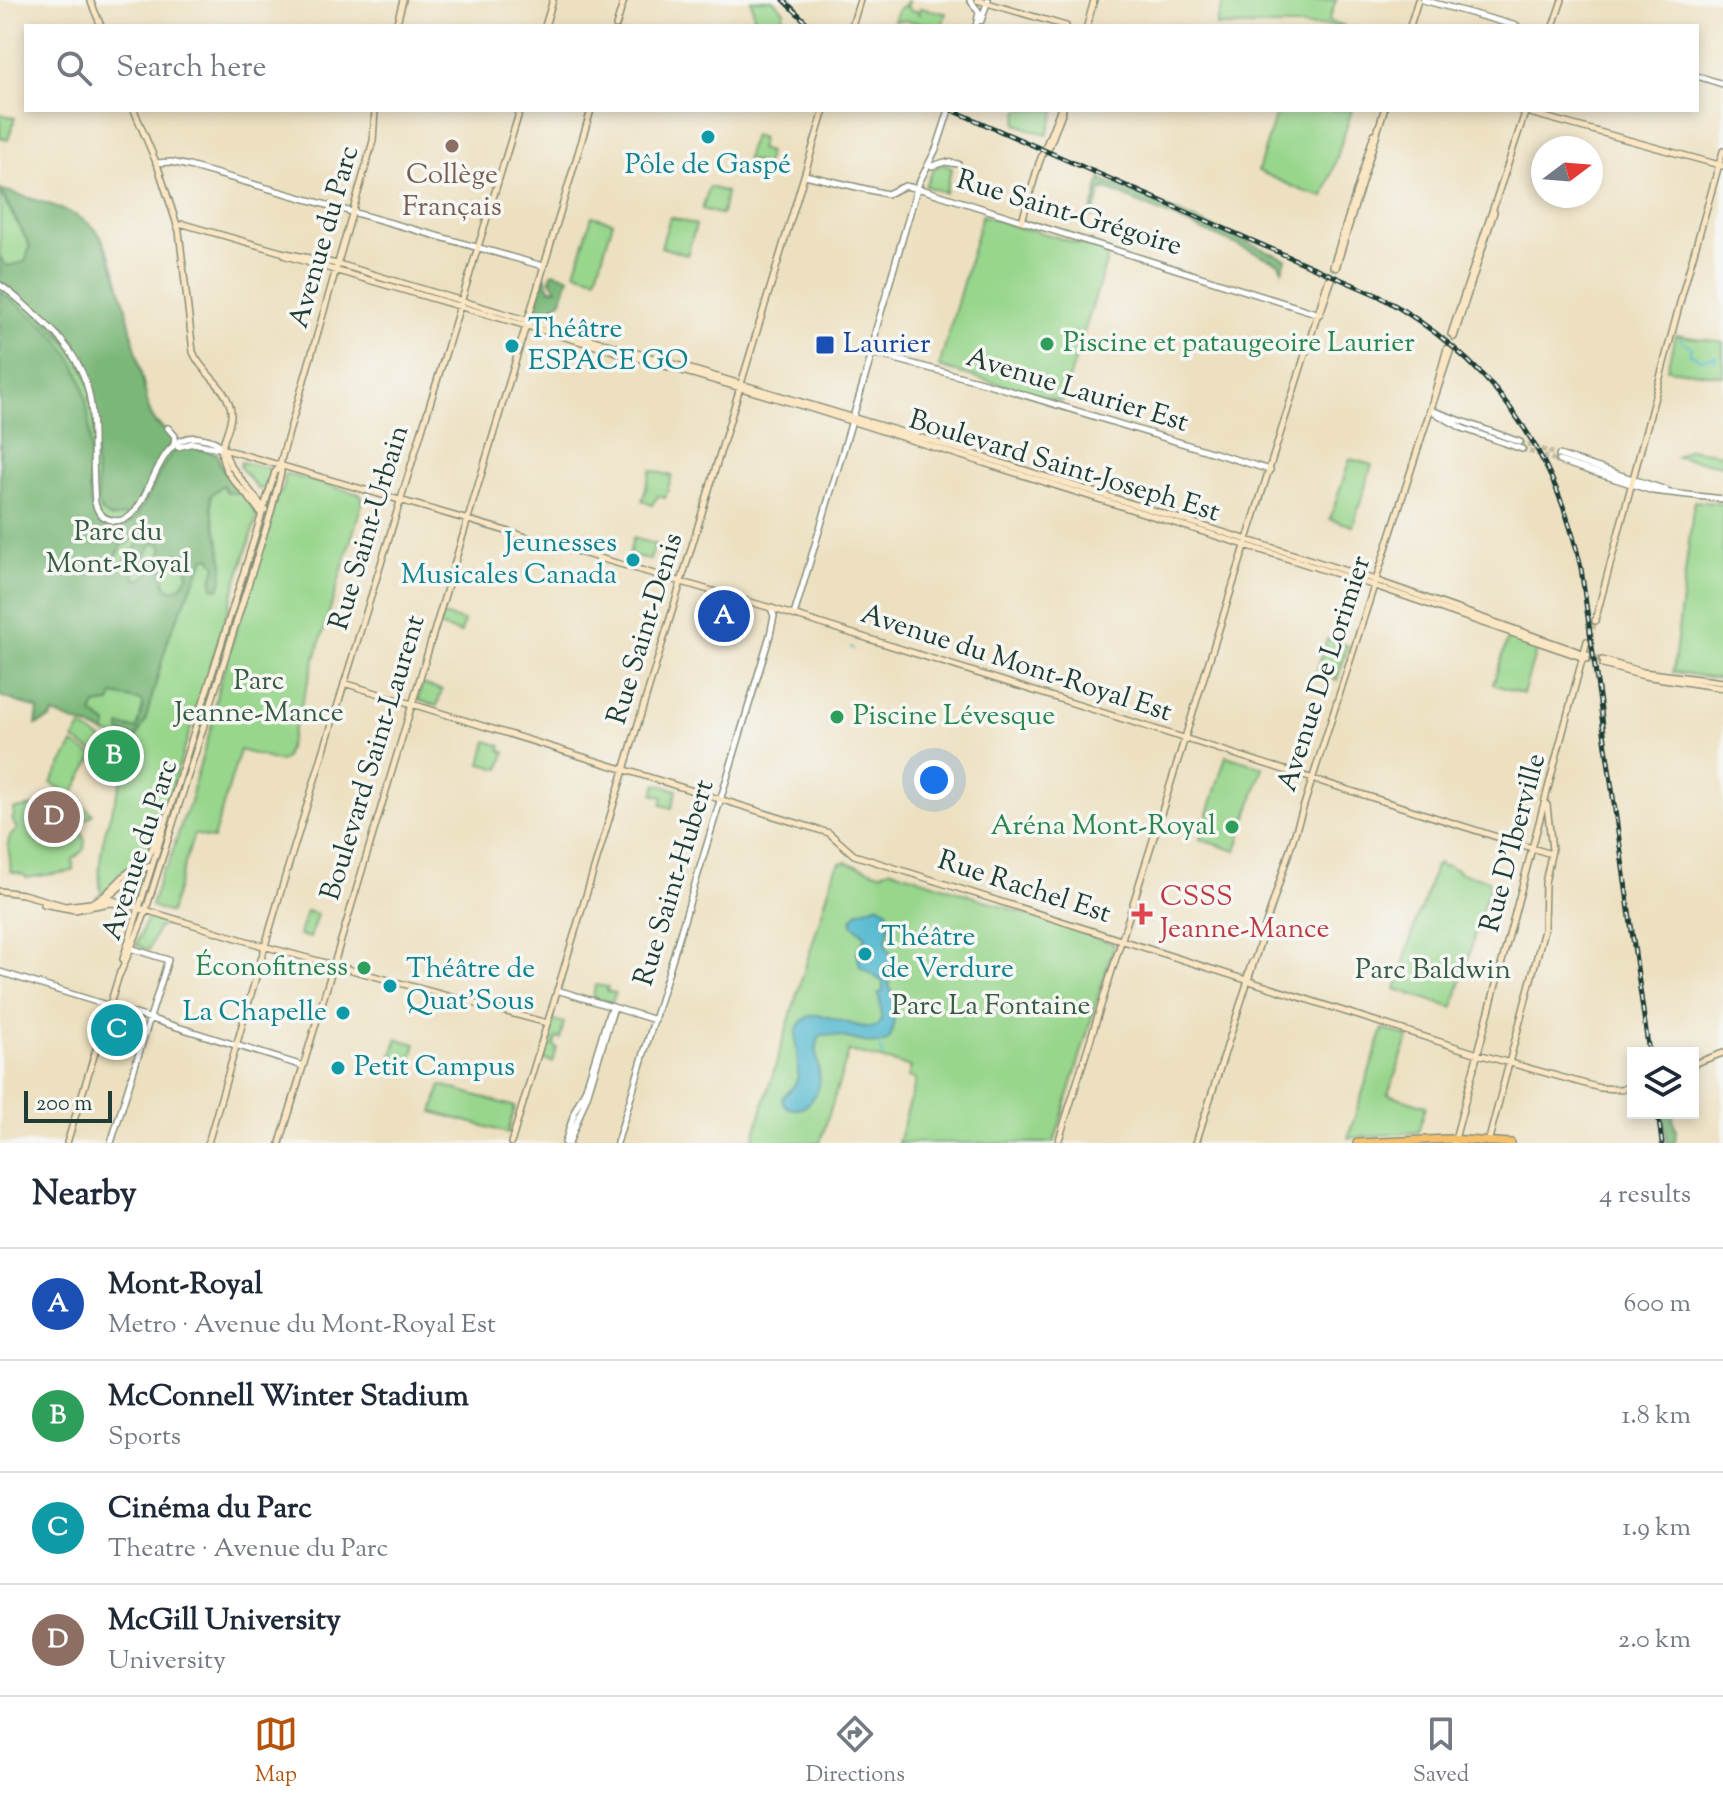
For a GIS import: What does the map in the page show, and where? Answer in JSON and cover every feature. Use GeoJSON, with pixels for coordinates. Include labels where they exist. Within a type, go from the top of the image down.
{"type":"FeatureCollection","features":[{"type":"Feature","properties":{"kind":"main road"},"geometry":{"type":"LineString","coordinates":[[90,0],[100,24]]}},
{"type":"Feature","properties":{"kind":"main road"},"geometry":{"type":"LineString","coordinates":[[397,24],[403,0]]}},
{"type":"Feature","properties":{"kind":"main road"},"geometry":{"type":"LineString","coordinates":[[546,24],[553,0]]}},
{"type":"Feature","properties":{"kind":"main road"},"geometry":{"type":"LineString","coordinates":[[617,24],[624,0]]}},
{"type":"Feature","properties":{"kind":"main road"},"geometry":{"type":"LineString","coordinates":[[851,24],[858,0]]}},
{"type":"Feature","properties":{"kind":"main road"},"geometry":{"type":"LineString","coordinates":[[977,0],[1060,24]]}},
{"type":"Feature","properties":{"kind":"main road"},"geometry":{"type":"LineString","coordinates":[[1088,24],[1094,0]]}},
{"type":"Feature","properties":{"kind":"main road"},"geometry":{"type":"LineString","coordinates":[[1411,24],[1420,0]]}},
{"type":"Feature","properties":{"kind":"main road"},"geometry":{"type":"LineString","coordinates":[[1554,24],[1562,0]]}},
{"type":"Feature","properties":{"kind":"main road"},"geometry":{"type":"LineString","coordinates":[[135,112],[178,226],[196,358],[231,407],[222,457],[227,470],[259,510],[261,519]]}},
{"type":"Feature","properties":{"kind":"main road","name":"Avenue du Parc"},"geometry":{"type":"LineString","coordinates":[[128,948],[146,911],[271,512],[280,467],[373,141],[375,112]]}},
{"type":"Feature","properties":{"kind":"main road","name":"Rue Saint-Urbain"},"geometry":{"type":"LineString","coordinates":[[208,1143],[344,683],[519,112]]}},
{"type":"Feature","properties":{"kind":"main road","name":"Boulevard Saint-Laurent"},"geometry":{"type":"LineString","coordinates":[[280,1143],[590,112]]}},
{"type":"Feature","properties":{"kind":"main road","name":"Rue Saint-Denis"},"geometry":{"type":"LineString","coordinates":[[511,1143],[824,112]]}},
{"type":"Feature","properties":{"kind":"main road"},"geometry":{"type":"LineString","coordinates":[[1022,221],[1061,112]]}},
{"type":"Feature","properties":{"kind":"main road"},"geometry":{"type":"LineString","coordinates":[[1334,267],[1383,112]]}},
{"type":"Feature","properties":{"kind":"main road"},"geometry":{"type":"LineString","coordinates":[[1453,336],[1524,112]]}},
{"type":"Feature","properties":{"kind":"main road"},"geometry":{"type":"LineString","coordinates":[[1528,112],[1721,166]]}},
{"type":"Feature","properties":{"kind":"main road"},"geometry":{"type":"LineString","coordinates":[[1595,619],[1723,151]]}},
{"type":"Feature","properties":{"kind":"main road","name":"Boulevard Saint-Joseph Est"},"geometry":{"type":"LineString","coordinates":[[178,226],[183,224],[337,267],[853,419],[1376,584],[1586,656]]}},
{"type":"Feature","properties":{"kind":"main road"},"geometry":{"type":"LineString","coordinates":[[1058,1143],[1331,279]]}},
{"type":"Feature","properties":{"kind":"main road","name":"Avenue De Lorimier"},"geometry":{"type":"LineString","coordinates":[[1196,1143],[1449,349]]}},
{"type":"Feature","properties":{"kind":"main road"},"geometry":{"type":"LineString","coordinates":[[224,449],[230,465],[264,508]]}},
{"type":"Feature","properties":{"kind":"main road","name":"Avenue du Mont-Royal Est"},"geometry":{"type":"LineString","coordinates":[[224,449],[779,610],[1551,854]]}},
{"type":"Feature","properties":{"kind":"main road","name":"Avenue du Parc"},"geometry":{"type":"LineString","coordinates":[[67,1143],[275,472],[280,467]]}},
{"type":"Feature","properties":{"kind":"main road","name":"Avenue du Parc"},"geometry":{"type":"LineString","coordinates":[[256,555],[266,517],[264,508]]}},
{"type":"Feature","properties":{"kind":"main road","name":"Rue D'Iberville"},"geometry":{"type":"LineString","coordinates":[[1454,1141],[1588,644]]}},
{"type":"Feature","properties":{"kind":"main road"},"geometry":{"type":"LineString","coordinates":[[1603,662],[1644,676],[1723,685]]}},
{"type":"Feature","properties":{"kind":"main road","name":"Rue Rachel Est"},"geometry":{"type":"LineString","coordinates":[[344,683],[829,833],[854,855],[1478,1054],[1603,1089],[1627,1087]]}},
{"type":"Feature","properties":{"kind":"main road"},"geometry":{"type":"LineString","coordinates":[[1488,1142],[1544,930],[1545,883],[1551,854],[1546,811],[1548,792]]}},
{"type":"Feature","properties":{"kind":"main road"},"geometry":{"type":"LineString","coordinates":[[0,893],[24,894],[68,906],[87,904],[106,897],[126,874],[147,860],[164,826]]}},
{"type":"Feature","properties":{"kind":"main road"},"geometry":{"type":"LineString","coordinates":[[91,907],[129,877],[160,861]]}},
{"type":"Feature","properties":{"kind":"main road"},"geometry":{"type":"LineString","coordinates":[[0,893],[65,910],[109,903],[125,904]]}},
{"type":"Feature","properties":{"kind":"main road"},"geometry":{"type":"LineString","coordinates":[[106,897],[265,946],[547,1023]]}},
{"type":"Feature","properties":{"kind":"main road"},"geometry":{"type":"LineString","coordinates":[[1699,1062],[1723,1053]]}},
{"type":"Feature","properties":{"kind":"main road"},"geometry":{"type":"LineString","coordinates":[[1357,1143],[1511,1143]]}},
{"type":"Feature","properties":{"kind":"street"},"geometry":{"type":"LineString","coordinates":[[970,0],[980,15],[978,24]]}},
{"type":"Feature","properties":{"kind":"street"},"geometry":{"type":"LineString","coordinates":[[1420,0],[1510,24]]}},
{"type":"Feature","properties":{"kind":"street"},"geometry":{"type":"LineString","coordinates":[[979,24],[988,1]]}},
{"type":"Feature","properties":{"kind":"street"},"geometry":{"type":"LineString","coordinates":[[1699,77],[1723,84]]}},
{"type":"Feature","properties":{"kind":"street"},"geometry":{"type":"LineString","coordinates":[[794,615],[927,159],[934,154],[949,112]]}},
{"type":"Feature","properties":{"kind":"street"},"geometry":{"type":"LineString","coordinates":[[919,189],[932,166],[949,112]]}},
{"type":"Feature","properties":{"kind":"street"},"geometry":{"type":"LineString","coordinates":[[932,166],[942,162],[958,164]]}},
{"type":"Feature","properties":{"kind":"street"},"geometry":{"type":"LineString","coordinates":[[156,163],[189,166],[543,266]]}},
{"type":"Feature","properties":{"kind":"street","name":"Rue Saint-Grégoire"},"geometry":{"type":"LineString","coordinates":[[805,175],[887,194],[904,186],[919,189],[1319,314]]}},
{"type":"Feature","properties":{"kind":"street"},"geometry":{"type":"LineString","coordinates":[[0,286],[58,337],[80,370],[89,401],[93,505],[102,518],[118,523],[131,518],[167,456],[177,447],[193,443],[224,449]]}},
{"type":"Feature","properties":{"kind":"street"},"geometry":{"type":"LineString","coordinates":[[0,286],[61,338],[84,373],[91,401],[95,503],[100,513],[113,521],[130,517],[136,510],[172,446],[175,436],[168,428]]}},
{"type":"Feature","properties":{"kind":"street","name":"Avenue Laurier Est"},"geometry":{"type":"LineString","coordinates":[[872,353],[985,383],[1270,470]]}},
{"type":"Feature","properties":{"kind":"street"},"geometry":{"type":"LineString","coordinates":[[1430,410],[1462,428],[1521,446]]}},
{"type":"Feature","properties":{"kind":"street"},"geometry":{"type":"LineString","coordinates":[[172,446],[201,438],[220,444],[224,449]]}},
{"type":"Feature","properties":{"kind":"street"},"geometry":{"type":"LineString","coordinates":[[1559,458],[1670,493],[1723,499]]}},
{"type":"Feature","properties":{"kind":"street","name":"Rue Saint-Hubert"},"geometry":{"type":"LineString","coordinates":[[770,635],[774,617],[771,608]]}},
{"type":"Feature","properties":{"kind":"street","name":"Rue Saint-Hubert"},"geometry":{"type":"LineString","coordinates":[[617,1143],[779,610]]}},
{"type":"Feature","properties":{"kind":"street"},"geometry":{"type":"LineString","coordinates":[[111,1143],[168,960],[128,948]]}},
{"type":"Feature","properties":{"kind":"street"},"geometry":{"type":"LineString","coordinates":[[0,972],[303,1066]]}},
{"type":"Feature","properties":{"kind":"street"},"geometry":{"type":"LineString","coordinates":[[557,990],[655,1020]]}},
{"type":"Feature","properties":{"kind":"street"},"geometry":{"type":"LineString","coordinates":[[567,1143],[575,1110],[586,1088],[609,1013],[613,1009]]}},
{"type":"Feature","properties":{"kind":"green space"},"geometry":{"type":"Polygon","coordinates":[[[751,0],[773,0],[784,11],[781,24],[752,24],[754,14],[751,0]]]}},
{"type":"Feature","properties":{"kind":"green space"},"geometry":{"type":"Polygon","coordinates":[[[1224,0],[1336,0],[1329,21],[1339,24],[1217,24],[1224,0]]]}},
{"type":"Feature","properties":{"kind":"green space"},"geometry":{"type":"Polygon","coordinates":[[[907,1],[907,7],[912,12],[915,10],[919,14],[920,8],[946,13],[943,24],[894,21],[898,9],[904,7],[907,1]]]}},
{"type":"Feature","properties":{"kind":"green space"},"geometry":{"type":"Polygon","coordinates":[[[1019,112],[1055,112],[1047,135],[1016,124],[1019,112]]]}},
{"type":"Feature","properties":{"kind":"green space"},"geometry":{"type":"Polygon","coordinates":[[[1276,112],[1351,112],[1324,197],[1258,171],[1276,112]]]}},
{"type":"Feature","properties":{"kind":"green space"},"geometry":{"type":"Polygon","coordinates":[[[0,114],[15,118],[8,140],[0,137],[0,114]]]}},
{"type":"Feature","properties":{"kind":"green space"},"geometry":{"type":"Polygon","coordinates":[[[753,135],[762,138],[759,149],[769,152],[765,165],[746,159],[753,135]]]}},
{"type":"Feature","properties":{"kind":"green space"},"geometry":{"type":"Polygon","coordinates":[[[943,164],[952,168],[945,193],[925,186],[933,170],[943,164]]]}},
{"type":"Feature","properties":{"kind":"green space"},"geometry":{"type":"Polygon","coordinates":[[[1101,179],[1286,259],[1282,270],[1279,263],[1107,189],[1101,191],[1093,217],[1090,216],[1101,179]]]}},
{"type":"Feature","properties":{"kind":"green space"},"geometry":{"type":"Polygon","coordinates":[[[709,187],[726,192],[722,215],[702,209],[709,187]]]}},
{"type":"Feature","properties":{"kind":"green space"},"geometry":{"type":"Polygon","coordinates":[[[0,189],[48,204],[82,219],[102,239],[111,259],[150,414],[155,423],[173,436],[173,443],[159,459],[141,498],[128,515],[112,518],[102,512],[98,505],[93,400],[79,361],[55,330],[0,282],[0,257],[7,266],[25,262],[30,246],[0,189]]]}},
{"type":"Feature","properties":{"kind":"green space"},"geometry":{"type":"Polygon","coordinates":[[[0,193],[30,246],[26,262],[0,268],[0,193]]]}},
{"type":"Feature","properties":{"kind":"green space","name":"Parc du Mont-Royal"},"geometry":{"type":"Polygon","coordinates":[[[18,195],[75,216],[92,226],[102,239],[120,284],[151,414],[174,443],[217,453],[257,517],[167,804],[148,853],[121,873],[102,895],[97,897],[101,894],[104,836],[134,744],[76,720],[0,695],[0,274],[17,273],[33,254],[18,195]]]}},
{"type":"Feature","properties":{"kind":"green space"},"geometry":{"type":"Polygon","coordinates":[[[982,215],[1109,253],[1062,402],[939,367],[982,215]]]}},
{"type":"Feature","properties":{"kind":"green space"},"geometry":{"type":"Polygon","coordinates":[[[592,216],[613,222],[596,278],[575,272],[592,216]]]}},
{"type":"Feature","properties":{"kind":"green space"},"geometry":{"type":"Polygon","coordinates":[[[670,217],[696,225],[687,255],[661,247],[670,217]]]}},
{"type":"Feature","properties":{"kind":"green space"},"geometry":{"type":"Polygon","coordinates":[[[553,272],[569,277],[562,300],[553,307],[559,310],[555,323],[537,320],[533,316],[545,276],[550,289],[557,289],[550,279],[553,272]]]}},
{"type":"Feature","properties":{"kind":"green space"},"geometry":{"type":"Polygon","coordinates":[[[0,291],[55,336],[77,370],[89,426],[90,502],[101,521],[120,527],[131,522],[147,500],[167,460],[174,452],[184,448],[216,453],[223,471],[241,493],[227,493],[223,485],[211,495],[222,554],[219,589],[213,588],[216,566],[210,557],[205,558],[169,636],[145,722],[136,738],[120,732],[120,726],[137,729],[142,701],[113,695],[110,703],[96,705],[92,714],[107,724],[106,733],[53,714],[36,725],[38,709],[0,696],[0,291]],[[132,538],[127,544],[122,544],[117,565],[122,565],[143,538],[132,538]],[[161,543],[152,544],[134,574],[136,579],[143,579],[160,558],[161,543]],[[177,553],[167,558],[163,573],[165,585],[172,591],[181,587],[188,575],[184,556],[177,553]]]}},
{"type":"Feature","properties":{"kind":"green space"},"geometry":{"type":"Polygon","coordinates":[[[1675,335],[1723,342],[1723,376],[1667,369],[1675,335]]]}},
{"type":"Feature","properties":{"kind":"green space"},"geometry":{"type":"Polygon","coordinates":[[[1688,449],[1723,454],[1723,465],[1676,457],[1688,449]]]}},
{"type":"Feature","properties":{"kind":"green space"},"geometry":{"type":"Polygon","coordinates":[[[1350,459],[1372,465],[1353,526],[1330,519],[1350,459]]]}},
{"type":"Feature","properties":{"kind":"green space"},"geometry":{"type":"Polygon","coordinates":[[[241,462],[268,468],[271,473],[267,488],[258,489],[240,467],[241,462]]]}},
{"type":"Feature","properties":{"kind":"green space"},"geometry":{"type":"Polygon","coordinates":[[[651,470],[672,476],[665,498],[658,496],[652,505],[642,501],[651,470]]]}},
{"type":"Feature","properties":{"kind":"green space","name":"Parc Jeanne-Mance"},"geometry":{"type":"Polygon","coordinates":[[[286,474],[360,494],[363,500],[285,758],[280,762],[240,750],[213,839],[194,834],[170,913],[151,906],[191,802],[217,693],[286,474]]]}},
{"type":"Feature","properties":{"kind":"green space"},"geometry":{"type":"Polygon","coordinates":[[[1694,501],[1723,504],[1723,679],[1673,672],[1694,501]]]}},
{"type":"Feature","properties":{"kind":"green space"},"geometry":{"type":"Polygon","coordinates":[[[633,538],[655,544],[650,560],[629,554],[633,538]]]}},
{"type":"Feature","properties":{"kind":"green space"},"geometry":{"type":"Polygon","coordinates":[[[442,615],[464,621],[461,633],[438,626],[442,615]]]}},
{"type":"Feature","properties":{"kind":"green space"},"geometry":{"type":"Polygon","coordinates":[[[1509,635],[1538,645],[1523,694],[1493,684],[1509,635]]]}},
{"type":"Feature","properties":{"kind":"green space"},"geometry":{"type":"Polygon","coordinates":[[[1327,639],[1348,646],[1337,680],[1316,673],[1327,639]]]}},
{"type":"Feature","properties":{"kind":"green space"},"geometry":{"type":"Polygon","coordinates":[[[422,684],[442,690],[437,706],[418,700],[422,684]]]}},
{"type":"Feature","properties":{"kind":"green space"},"geometry":{"type":"Polygon","coordinates":[[[81,727],[103,740],[96,753],[74,740],[81,727]]]}},
{"type":"Feature","properties":{"kind":"green space"},"geometry":{"type":"Polygon","coordinates":[[[487,741],[502,746],[500,750],[505,752],[500,769],[481,764],[487,741]]]}},
{"type":"Feature","properties":{"kind":"green space"},"geometry":{"type":"Polygon","coordinates":[[[73,744],[94,756],[72,795],[51,783],[73,744]]]}},
{"type":"Feature","properties":{"kind":"green space"},"geometry":{"type":"Polygon","coordinates":[[[1226,756],[1263,767],[1236,851],[1200,839],[1226,756]]]}},
{"type":"Feature","properties":{"kind":"green space"},"geometry":{"type":"Polygon","coordinates":[[[657,784],[677,790],[672,808],[661,805],[663,797],[653,794],[657,784]]]}},
{"type":"Feature","properties":{"kind":"green space"},"geometry":{"type":"Polygon","coordinates":[[[69,802],[83,806],[93,814],[79,826],[85,840],[84,850],[73,859],[74,871],[26,878],[10,871],[8,844],[17,830],[12,819],[13,809],[69,802]]]}},
{"type":"Feature","properties":{"kind":"green space","name":"Parc La Fontaine"},"geometry":{"type":"Polygon","coordinates":[[[845,862],[880,873],[892,869],[1114,944],[1054,1143],[898,1143],[916,1080],[908,1077],[911,1067],[849,1051],[820,1143],[752,1143],[835,869],[845,862]]]}},
{"type":"Feature","properties":{"kind":"green space","name":"Parc Baldwin"},"geometry":{"type":"Polygon","coordinates":[[[1439,863],[1443,867],[1445,865],[1458,872],[1489,880],[1490,883],[1453,1008],[1396,989],[1419,911],[1435,866],[1439,863]]]}},
{"type":"Feature","properties":{"kind":"green space"},"geometry":{"type":"Polygon","coordinates":[[[145,874],[136,902],[121,898],[129,885],[145,874]]]}},
{"type":"Feature","properties":{"kind":"green space"},"geometry":{"type":"Polygon","coordinates":[[[306,911],[317,914],[310,938],[299,935],[306,911]]]}},
{"type":"Feature","properties":{"kind":"green space"},"geometry":{"type":"Polygon","coordinates":[[[148,917],[174,924],[158,928],[149,950],[136,945],[148,917]]]}},
{"type":"Feature","properties":{"kind":"green space"},"geometry":{"type":"Polygon","coordinates":[[[596,985],[608,987],[607,991],[615,993],[612,1003],[592,997],[596,985]]]}},
{"type":"Feature","properties":{"kind":"green space"},"geometry":{"type":"Polygon","coordinates":[[[554,1020],[564,1023],[560,1039],[556,1038],[553,1062],[542,1059],[554,1020]]]}},
{"type":"Feature","properties":{"kind":"green space","name":"Parc Baldwin"},"geometry":{"type":"Polygon","coordinates":[[[1383,1029],[1409,1037],[1388,1094],[1426,1106],[1418,1132],[1348,1138],[1383,1029]]]}},
{"type":"Feature","properties":{"kind":"green space"},"geometry":{"type":"Polygon","coordinates":[[[397,1039],[416,1044],[408,1070],[389,1065],[397,1039]]]}},
{"type":"Feature","properties":{"kind":"green space"},"geometry":{"type":"Polygon","coordinates":[[[441,1085],[515,1107],[508,1133],[433,1112],[441,1085]]]}},
{"type":"Feature","properties":{"kind":"green space"},"geometry":{"type":"Polygon","coordinates":[[[1664,1119],[1673,1119],[1675,1143],[1667,1143],[1664,1119]]]}},
{"type":"Feature","properties":{"kind":"water"},"geometry":{"type":"Polygon","coordinates":[[[878,904],[886,909],[890,918],[886,941],[893,966],[889,985],[895,996],[891,1035],[887,1041],[880,1043],[820,1036],[817,1046],[818,1089],[804,1107],[790,1108],[782,1098],[797,1079],[796,1035],[802,1021],[819,1015],[854,1025],[875,1027],[880,1021],[878,994],[883,991],[883,982],[860,967],[857,952],[866,936],[851,920],[858,912],[878,904]]]}},
{"type":"Feature","properties":{"kind":"waterway"},"geometry":{"type":"LineString","coordinates":[[1680,339],[1691,347],[1690,354],[1701,359],[1716,356],[1715,361]]}},
{"type":"Feature","properties":{"kind":"waterway"},"geometry":{"type":"LineString","coordinates":[[880,1048],[883,1057]]}},
{"type":"Feature","properties":{"kind":"tunnel"},"geometry":{"type":"LineString","coordinates":[[1520,442],[1559,455]]}},
{"type":"Feature","properties":{"kind":"tunnel"},"geometry":{"type":"LineString","coordinates":[[1522,449],[1559,461]]}},
{"type":"Feature","properties":{"kind":"tunnel"},"geometry":{"type":"LineString","coordinates":[[1589,644],[1595,621]]}},
{"type":"Feature","properties":{"kind":"tunnel"},"geometry":{"type":"LineString","coordinates":[[1588,655],[1602,660]]}},
{"type":"Feature","properties":{"kind":"tunnel"},"geometry":{"type":"LineString","coordinates":[[1587,659],[1603,665]]}},
{"type":"Feature","properties":{"kind":"railway"},"geometry":{"type":"LineString","coordinates":[[784,0],[808,24]]}},
{"type":"Feature","properties":{"kind":"railway"},"geometry":{"type":"LineString","coordinates":[[957,112],[1379,296],[1453,347],[1484,376],[1511,409],[1534,444],[1553,482],[1581,568],[1648,1047]]}},
{"type":"Feature","properties":{"kind":"railway"},"geometry":{"type":"LineString","coordinates":[[1659,1119],[1662,1143]]}},
{"type":"Feature","properties":{"kind":"place","name":"Pôle de Gaspé"},"geometry":{"type":"Point","coordinates":[708,137]}},
{"type":"Feature","properties":{"kind":"place","name":"Collège Français"},"geometry":{"type":"Point","coordinates":[452,146]}},
{"type":"Feature","properties":{"kind":"place","name":"Piscine et pataugeoire Laurier"},"geometry":{"type":"Point","coordinates":[1047,344]}},
{"type":"Feature","properties":{"kind":"place","name":"Laurier"},"geometry":{"type":"Point","coordinates":[825,345]}},
{"type":"Feature","properties":{"kind":"place","name":"Théâtre ESPACE GO"},"geometry":{"type":"Point","coordinates":[512,346]}},
{"type":"Feature","properties":{"kind":"place","name":"Jeunesses Musicales Canada"},"geometry":{"type":"Point","coordinates":[633,560]}},
{"type":"Feature","properties":{"kind":"place","name":"Mont-Royal"},"geometry":{"type":"Point","coordinates":[724,616]}},
{"type":"Feature","properties":{"kind":"place","name":"Piscine Lévesque"},"geometry":{"type":"Point","coordinates":[837,717]}},
{"type":"Feature","properties":{"kind":"place","name":"McConnell Winter Stadium"},"geometry":{"type":"Point","coordinates":[114,756]}},
{"type":"Feature","properties":{"kind":"place","name":"McGill University"},"geometry":{"type":"Point","coordinates":[54,817]}},
{"type":"Feature","properties":{"kind":"place","name":"Aréna Mont-Royal"},"geometry":{"type":"Point","coordinates":[1232,827]}},
{"type":"Feature","properties":{"kind":"place","name":"CSSS Jeanne-Mance"},"geometry":{"type":"Point","coordinates":[1142,914]}},
{"type":"Feature","properties":{"kind":"place","name":"Théâtre de Verdure"},"geometry":{"type":"Point","coordinates":[865,954]}},
{"type":"Feature","properties":{"kind":"place","name":"Éconofitness"},"geometry":{"type":"Point","coordinates":[364,968]}},
{"type":"Feature","properties":{"kind":"place","name":"Théâtre de Quat'Sous"},"geometry":{"type":"Point","coordinates":[390,986]}},
{"type":"Feature","properties":{"kind":"place","name":"La Chapelle"},"geometry":{"type":"Point","coordinates":[343,1013]}},
{"type":"Feature","properties":{"kind":"place","name":"Cinéma du Parc"},"geometry":{"type":"Point","coordinates":[117,1030]}},
{"type":"Feature","properties":{"kind":"place","name":"Petit Campus"},"geometry":{"type":"Point","coordinates":[338,1068]}}]}
